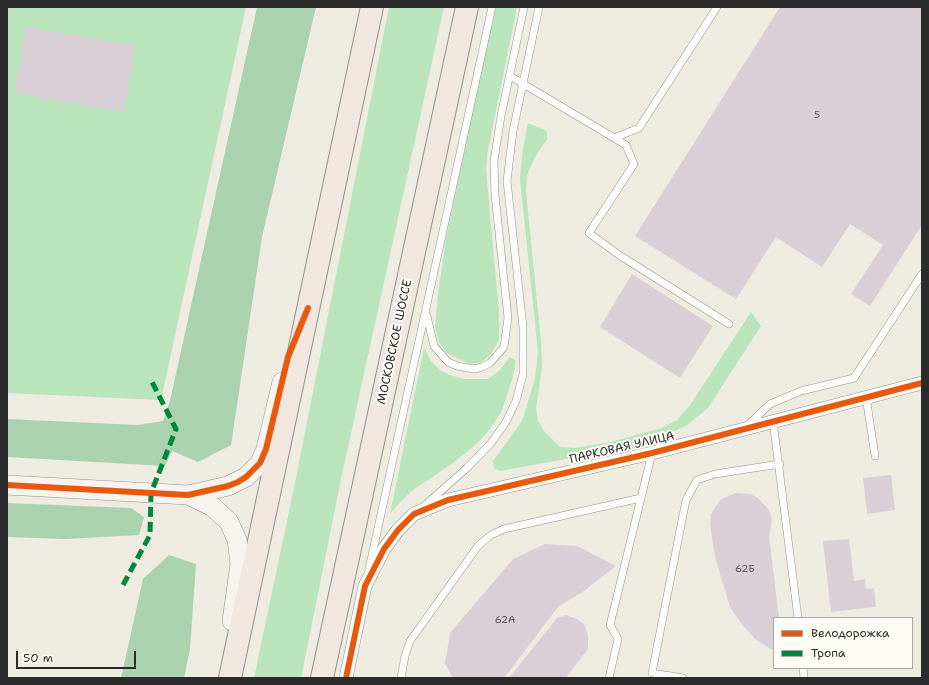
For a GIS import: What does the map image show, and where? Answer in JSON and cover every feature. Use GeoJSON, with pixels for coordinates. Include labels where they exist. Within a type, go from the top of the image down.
{"type":"FeatureCollection","features":[{"type":"Feature","properties":{"kind":"highway"},"geometry":{"type":"LineString","coordinates":[[230,678],[372,7]]}},
{"type":"Feature","properties":{"kind":"highway","name":"МОСКОВСКОЕ ШОССЕ"},"geometry":{"type":"LineString","coordinates":[[322,678],[467,7]]}},
{"type":"Feature","properties":{"kind":"street"},"geometry":{"type":"LineString","coordinates":[[7,485],[188,495],[228,486],[238,482],[246,477],[260,463],[266,450],[288,357],[308,308]]}},
{"type":"Feature","properties":{"kind":"street","name":"ПАРКОВАЯ УЛИЦА"},"geometry":{"type":"LineString","coordinates":[[346,678],[365,586],[384,549],[398,530],[414,514],[448,500],[652,453],[922,383]]}},
{"type":"Feature","properties":{"kind":"street"},"geometry":{"type":"LineString","coordinates":[[188,495],[213,507],[229,522],[237,540],[240,564],[224,678]]}},
{"type":"Feature","properties":{"kind":"lane"},"geometry":{"type":"LineString","coordinates":[[365,586],[492,7]]}},
{"type":"Feature","properties":{"kind":"lane"},"geometry":{"type":"LineString","coordinates":[[426,313],[434,346],[448,362],[457,366],[465,368],[482,368],[490,364],[504,347],[508,318],[495,195],[494,161],[501,116],[524,7]]}},
{"type":"Feature","properties":{"kind":"lane"},"geometry":{"type":"LineString","coordinates":[[414,514],[466,468],[491,442],[506,422],[516,401],[523,374],[524,350],[507,181],[513,131],[539,7]]}},
{"type":"Feature","properties":{"kind":"lane"},"geometry":{"type":"LineString","coordinates":[[614,138],[640,128],[717,7]]}},
{"type":"Feature","properties":{"kind":"lane"},"geometry":{"type":"LineString","coordinates":[[510,76],[626,145],[634,164],[589,233],[619,255],[729,324]]}},
{"type":"Feature","properties":{"kind":"lane"},"geometry":{"type":"LineString","coordinates":[[744,429],[770,404],[801,391],[854,378],[922,274]]}},
{"type":"Feature","properties":{"kind":"lane"},"geometry":{"type":"LineString","coordinates":[[866,397],[874,456]]}},
{"type":"Feature","properties":{"kind":"lane"},"geometry":{"type":"LineString","coordinates":[[774,421],[798,617]]}},
{"type":"Feature","properties":{"kind":"lane"},"geometry":{"type":"LineString","coordinates":[[609,678],[618,639],[610,626],[652,453]]}},
{"type":"Feature","properties":{"kind":"lane"},"geometry":{"type":"LineString","coordinates":[[683,678],[652,673],[686,500],[697,480],[714,474],[780,464]]}},
{"type":"Feature","properties":{"kind":"lane"},"geometry":{"type":"LineString","coordinates":[[401,678],[405,656],[410,642],[478,546],[491,535],[504,529],[641,498]]}},
{"type":"Feature","properties":{"kind":"green space"},"geometry":{"type":"Polygon","coordinates":[[[7,7],[246,7],[161,400],[7,393],[7,7]]]}},
{"type":"Feature","properties":{"kind":"green space"},"geometry":{"type":"Polygon","coordinates":[[[257,7],[316,7],[262,237],[231,445],[198,462],[172,451],[165,466],[7,457],[7,419],[138,425],[163,421],[170,401],[257,7]]]}},
{"type":"Feature","properties":{"kind":"green space"},"geometry":{"type":"Polygon","coordinates":[[[389,7],[444,7],[340,484],[301,678],[254,678],[296,478],[389,7]]]}},
{"type":"Feature","properties":{"kind":"green space"},"geometry":{"type":"Polygon","coordinates":[[[496,7],[517,7],[488,150],[486,169],[499,313],[499,340],[491,354],[482,362],[469,364],[445,352],[439,342],[435,327],[446,239],[475,98],[496,7]]]}},
{"type":"Feature","properties":{"kind":"green space"},"geometry":{"type":"Polygon","coordinates":[[[528,123],[547,131],[547,139],[535,157],[527,175],[526,192],[541,342],[542,366],[536,409],[538,421],[544,431],[560,447],[575,448],[611,442],[662,428],[677,420],[690,405],[751,312],[761,326],[708,408],[687,425],[666,435],[604,452],[500,471],[494,468],[493,461],[522,421],[535,379],[538,352],[520,179],[523,148],[528,123]]]}},
{"type":"Feature","properties":{"kind":"green space"},"geometry":{"type":"Polygon","coordinates":[[[424,348],[431,361],[440,370],[464,379],[488,379],[499,371],[510,357],[516,361],[513,377],[501,413],[486,434],[453,463],[413,490],[390,514],[424,348]]]}},
{"type":"Feature","properties":{"kind":"green space"},"geometry":{"type":"Polygon","coordinates":[[[7,503],[131,508],[144,517],[139,535],[66,539],[7,537],[7,503]]]}},
{"type":"Feature","properties":{"kind":"green space"},"geometry":{"type":"Polygon","coordinates":[[[169,555],[196,564],[190,649],[184,678],[121,678],[143,579],[169,555]]]}},
{"type":"Feature","properties":{"kind":"building"},"geometry":{"type":"Polygon","coordinates":[[[780,7],[922,7],[922,225],[870,306],[851,294],[883,245],[850,224],[822,267],[776,237],[736,299],[635,236],[780,7]]]}},
{"type":"Feature","properties":{"kind":"building"},"geometry":{"type":"Polygon","coordinates":[[[26,27],[135,46],[124,112],[15,93],[26,27]]]}},
{"type":"Feature","properties":{"kind":"building"},"geometry":{"type":"Polygon","coordinates":[[[632,274],[713,326],[680,378],[600,327],[632,274]]]}},
{"type":"Feature","properties":{"kind":"building"},"geometry":{"type":"Polygon","coordinates":[[[891,475],[895,510],[867,514],[863,478],[891,475]]]}},
{"type":"Feature","properties":{"kind":"building"},"geometry":{"type":"Polygon","coordinates":[[[735,493],[750,494],[758,498],[769,510],[772,519],[769,537],[779,617],[773,617],[773,650],[755,639],[730,607],[715,557],[710,524],[711,514],[720,500],[735,493]]]}},
{"type":"Feature","properties":{"kind":"building"},"geometry":{"type":"Polygon","coordinates":[[[849,539],[854,581],[865,579],[866,589],[874,588],[876,607],[831,612],[823,541],[849,539]]]}},
{"type":"Feature","properties":{"kind":"building"},"geometry":{"type":"Polygon","coordinates":[[[545,544],[577,546],[616,566],[584,591],[558,607],[505,677],[453,678],[445,664],[450,633],[513,559],[545,544]]]}},
{"type":"Feature","properties":{"kind":"building"},"geometry":{"type":"Polygon","coordinates":[[[566,615],[577,619],[585,625],[588,637],[588,649],[566,678],[509,678],[557,618],[566,615]]]}},
{"type":"Feature","properties":{"kind":"marked path"},"geometry":{"type":"LineString","coordinates":[[123,585],[150,535],[151,493],[176,429],[150,378]]}},
{"type":"Feature","properties":{"kind":"cycle path"},"geometry":{"type":"LineString","coordinates":[[7,485],[188,495],[228,486],[238,482],[246,477],[260,463],[266,449],[288,357],[308,308]]}},
{"type":"Feature","properties":{"kind":"cycle path"},"geometry":{"type":"LineString","coordinates":[[346,678],[365,586],[384,549],[398,530],[414,514],[448,500],[652,453],[922,383]]}}]}
